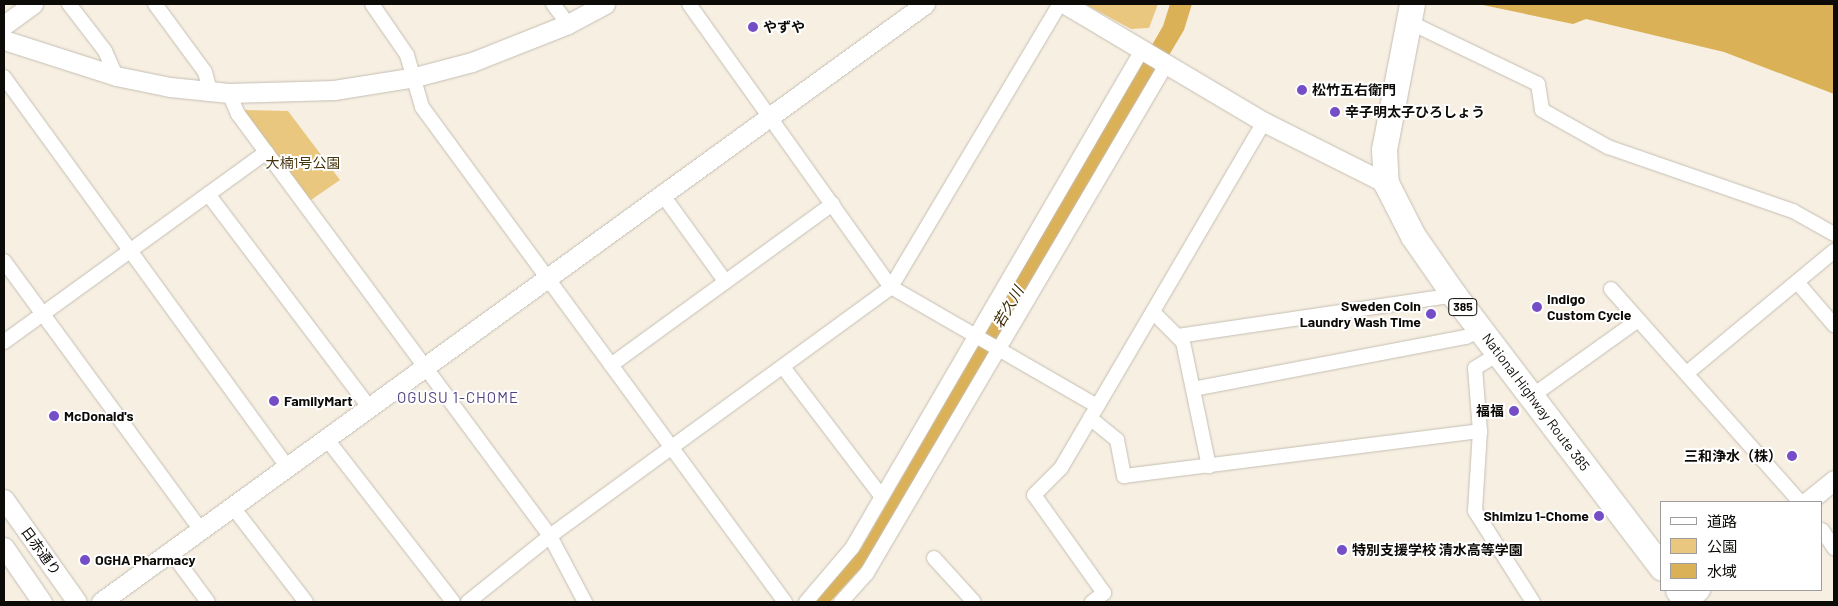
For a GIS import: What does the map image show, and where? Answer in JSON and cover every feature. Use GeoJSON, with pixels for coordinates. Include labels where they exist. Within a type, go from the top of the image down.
{"type":"FeatureCollection","features":[{"type":"Feature","properties":{"kind":"highway","name":"National Highway Route 385"},"geometry":{"type":"LineString","coordinates":[[1409,13],[1384,149],[1386,183],[1413,236],[1454,295],[1660,565]]}},
{"type":"Feature","properties":{"kind":"highway"},"geometry":{"type":"LineString","coordinates":[[1679,591],[1687,602]]}},
{"type":"Feature","properties":{"kind":"street"},"geometry":{"type":"LineString","coordinates":[[4,25],[32,4]]}},
{"type":"Feature","properties":{"kind":"street"},"geometry":{"type":"LineString","coordinates":[[69,4],[105,50],[116,76]]}},
{"type":"Feature","properties":{"kind":"street"},"geometry":{"type":"LineString","coordinates":[[155,4],[205,72],[210,91]]}},
{"type":"Feature","properties":{"kind":"street"},"geometry":{"type":"LineString","coordinates":[[372,4],[407,55],[415,77],[422,107],[670,448],[785,602]]}},
{"type":"Feature","properties":{"kind":"street"},"geometry":{"type":"LineString","coordinates":[[553,4],[568,24]]}},
{"type":"Feature","properties":{"kind":"street"},"geometry":{"type":"LineString","coordinates":[[4,40],[116,76],[210,91],[229,93],[334,90],[415,77],[472,62],[568,24],[604,4]]}},
{"type":"Feature","properties":{"kind":"street"},"geometry":{"type":"LineString","coordinates":[[689,4],[892,287],[1000,350],[1093,412],[1117,440],[1124,476],[1480,431]]}},
{"type":"Feature","properties":{"kind":"street"},"geometry":{"type":"LineString","coordinates":[[101,602],[662,194],[771,118],[925,4]]}},
{"type":"Feature","properties":{"kind":"street"},"geometry":{"type":"LineString","coordinates":[[468,602],[550,536],[892,287],[1060,4]]}},
{"type":"Feature","properties":{"kind":"street"},"geometry":{"type":"LineString","coordinates":[[1065,4],[1264,122],[1386,183]]}},
{"type":"Feature","properties":{"kind":"street"},"geometry":{"type":"LineString","coordinates":[[1409,13],[1538,84],[1542,110],[1608,147],[1793,211],[1834,234]]}},
{"type":"Feature","properties":{"kind":"street"},"geometry":{"type":"LineString","coordinates":[[806,602],[852,548],[974,335],[1144,51]]}},
{"type":"Feature","properties":{"kind":"street"},"geometry":{"type":"LineString","coordinates":[[841,602],[867,573],[1000,350],[1165,64]]}},
{"type":"Feature","properties":{"kind":"street"},"geometry":{"type":"LineString","coordinates":[[4,77],[287,467]]}},
{"type":"Feature","properties":{"kind":"street"},"geometry":{"type":"LineString","coordinates":[[229,93],[238,114],[550,536],[585,602]]}},
{"type":"Feature","properties":{"kind":"street"},"geometry":{"type":"LineString","coordinates":[[1092,602],[1104,593],[1034,495],[1061,468],[1264,122]]}},
{"type":"Feature","properties":{"kind":"street"},"geometry":{"type":"LineString","coordinates":[[4,342],[266,152]]}},
{"type":"Feature","properties":{"kind":"street"},"geometry":{"type":"LineString","coordinates":[[208,194],[369,407]]}},
{"type":"Feature","properties":{"kind":"street"},"geometry":{"type":"LineString","coordinates":[[662,194],[725,281]]}},
{"type":"Feature","properties":{"kind":"street"},"geometry":{"type":"LineString","coordinates":[[611,365],[833,204]]}},
{"type":"Feature","properties":{"kind":"street"},"geometry":{"type":"LineString","coordinates":[[1687,374],[1834,251]]}},
{"type":"Feature","properties":{"kind":"street"},"geometry":{"type":"LineString","coordinates":[[4,261],[200,529]]}},
{"type":"Feature","properties":{"kind":"street"},"geometry":{"type":"LineString","coordinates":[[1797,282],[1834,325]]}},
{"type":"Feature","properties":{"kind":"street"},"geometry":{"type":"LineString","coordinates":[[1610,289],[1799,501]]}},
{"type":"Feature","properties":{"kind":"street"},"geometry":{"type":"LineString","coordinates":[[1178,336],[1454,295]]}},
{"type":"Feature","properties":{"kind":"street"},"geometry":{"type":"LineString","coordinates":[[1153,312],[1183,342],[1209,466]]}},
{"type":"Feature","properties":{"kind":"street"},"geometry":{"type":"LineString","coordinates":[[1532,396],[1638,320]]}},
{"type":"Feature","properties":{"kind":"street"},"geometry":{"type":"LineString","coordinates":[[1193,389],[1466,338],[1481,330]]}},
{"type":"Feature","properties":{"kind":"street"},"geometry":{"type":"LineString","coordinates":[[1500,353],[1475,368],[1480,431],[1475,511],[1533,602]]}},
{"type":"Feature","properties":{"kind":"street"},"geometry":{"type":"LineString","coordinates":[[783,367],[882,497]]}},
{"type":"Feature","properties":{"kind":"street"},"geometry":{"type":"LineString","coordinates":[[326,438],[453,602]]}},
{"type":"Feature","properties":{"kind":"street"},"geometry":{"type":"LineString","coordinates":[[1808,501],[1834,480]]}},
{"type":"Feature","properties":{"kind":"street","name":"日赤通り"},"geometry":{"type":"LineString","coordinates":[[4,499],[77,602]]}},
{"type":"Feature","properties":{"kind":"street"},"geometry":{"type":"LineString","coordinates":[[232,506],[306,602]]}},
{"type":"Feature","properties":{"kind":"street"},"geometry":{"type":"LineString","coordinates":[[1823,532],[1834,548]]}},
{"type":"Feature","properties":{"kind":"street","name":"日赤通り"},"geometry":{"type":"LineString","coordinates":[[4,548],[42,602]]}},
{"type":"Feature","properties":{"kind":"street"},"geometry":{"type":"LineString","coordinates":[[171,552],[208,602]]}},
{"type":"Feature","properties":{"kind":"street"},"geometry":{"type":"LineString","coordinates":[[934,558],[974,602]]}},
{"type":"Feature","properties":{"kind":"street"},"geometry":{"type":"LineString","coordinates":[[1687,602],[1699,591]]}},
{"type":"Feature","properties":{"kind":"green space"},"geometry":{"type":"Polygon","coordinates":[[[1085,4],[1158,4],[1149,28],[1131,29],[1085,4]]]}},
{"type":"Feature","properties":{"kind":"green space","name":"大楠1号公園"},"geometry":{"type":"Polygon","coordinates":[[[240,110],[288,111],[340,180],[308,202],[240,110]]]}},
{"type":"Feature","properties":{"kind":"water","name":"若久川"},"geometry":{"type":"Polygon","coordinates":[[[1170,4],[1192,4],[1184,30],[870,558],[830,602],[813,602],[860,550],[1163,26],[1170,4]]]}},
{"type":"Feature","properties":{"kind":"water"},"geometry":{"type":"Polygon","coordinates":[[[1478,4],[1834,4],[1834,94],[1724,52],[1586,19],[1573,24],[1478,4]]]}},
{"type":"Feature","properties":{"kind":"place","name":"やずや"},"geometry":{"type":"Point","coordinates":[753,27]}},
{"type":"Feature","properties":{"kind":"place","name":"松竹五右衛門"},"geometry":{"type":"Point","coordinates":[1302,90]}},
{"type":"Feature","properties":{"kind":"place","name":"辛子明太子ひろしょう"},"geometry":{"type":"Point","coordinates":[1335,112]}},
{"type":"Feature","properties":{"kind":"place","name":"Indigo Custom Cycle"},"geometry":{"type":"Point","coordinates":[1537,307]}},
{"type":"Feature","properties":{"kind":"place","name":"Sweden Coin Laundry Wash Time"},"geometry":{"type":"Point","coordinates":[1431,314]}},
{"type":"Feature","properties":{"kind":"place","name":"FamilyMart"},"geometry":{"type":"Point","coordinates":[274,401]}},
{"type":"Feature","properties":{"kind":"place","name":"福福"},"geometry":{"type":"Point","coordinates":[1514,411]}},
{"type":"Feature","properties":{"kind":"place","name":"McDonald's"},"geometry":{"type":"Point","coordinates":[54,416]}},
{"type":"Feature","properties":{"kind":"place","name":"三和浄水（株）"},"geometry":{"type":"Point","coordinates":[1792,456]}},
{"type":"Feature","properties":{"kind":"place","name":"Shimizu 1-Chome"},"geometry":{"type":"Point","coordinates":[1599,516]}},
{"type":"Feature","properties":{"kind":"place","name":"特別支援学校 清水高等学園"},"geometry":{"type":"Point","coordinates":[1342,550]}},
{"type":"Feature","properties":{"kind":"place","name":"OGHA Pharmacy"},"geometry":{"type":"Point","coordinates":[85,560]}},
{"type":"Feature","properties":{"kind":"district","name":"OGUSU 1-CHOME"},"geometry":{"type":"Point","coordinates":[458,398]}}]}
